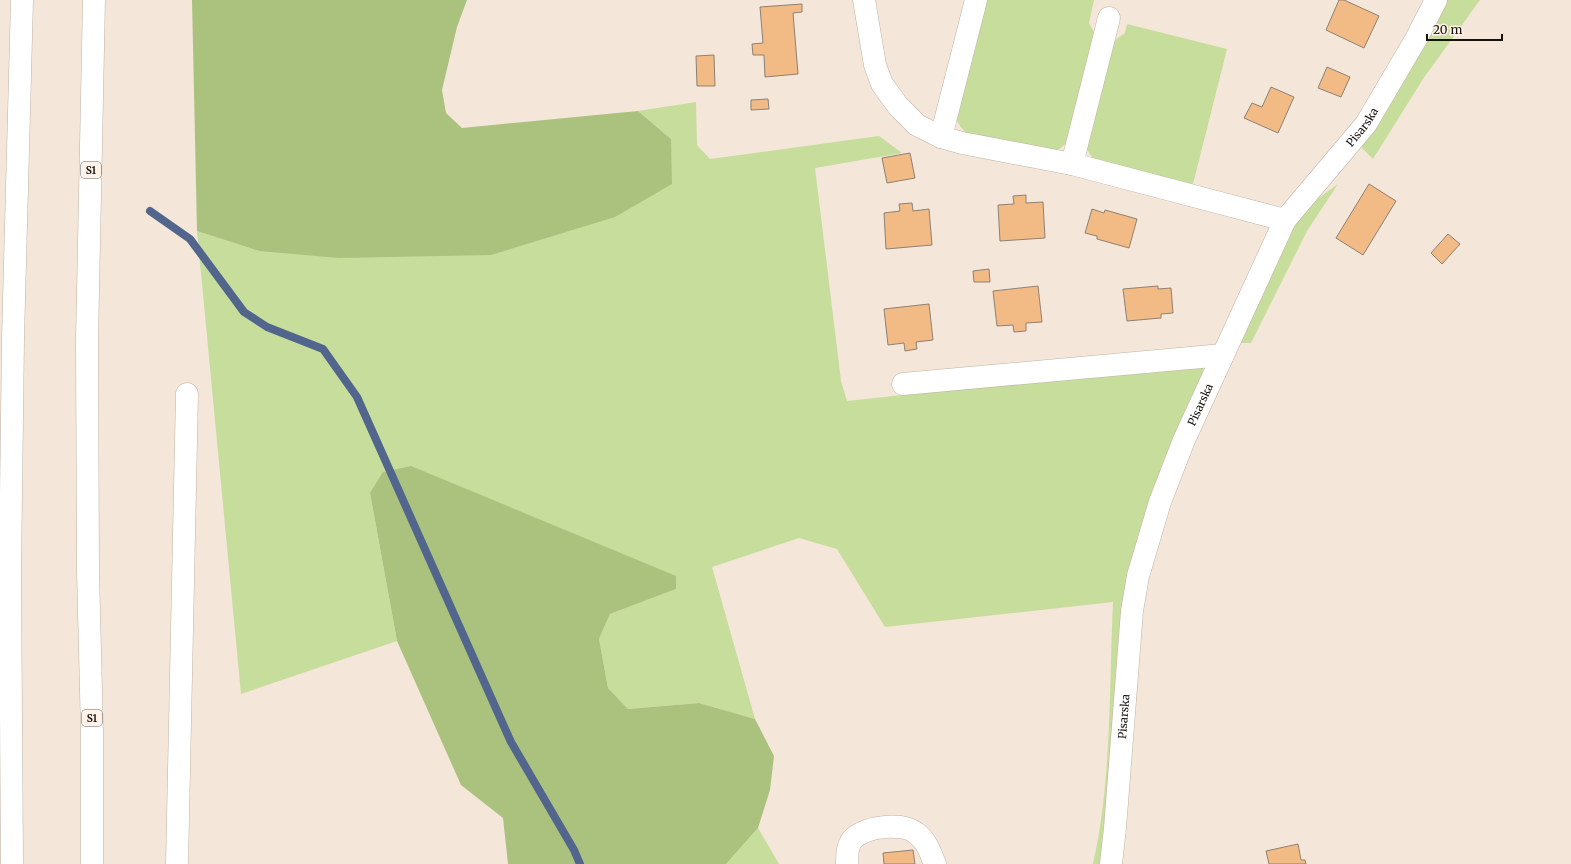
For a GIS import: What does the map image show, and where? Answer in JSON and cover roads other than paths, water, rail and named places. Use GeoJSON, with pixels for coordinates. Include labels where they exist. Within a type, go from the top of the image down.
{"type":"FeatureCollection","features":[{"type":"Feature","properties":{"kind":"main road"},"geometry":{"type":"LineString","coordinates":[[12,864],[11,502],[13,338],[22,0]]}},
{"type":"Feature","properties":{"kind":"main road","name":"S1"},"geometry":{"type":"LineString","coordinates":[[92,864],[92,731],[88,563],[87,340],[94,0]]}},
{"type":"Feature","properties":{"kind":"main road"},"geometry":{"type":"LineString","coordinates":[[864,0],[874,65],[882,84],[898,106],[917,125],[941,137],[962,143],[1072,164],[1285,220]]}},
{"type":"Feature","properties":{"kind":"main road"},"geometry":{"type":"LineString","coordinates":[[941,137],[976,0]]}},
{"type":"Feature","properties":{"kind":"main road","name":"Pisarska"},"geometry":{"type":"LineString","coordinates":[[1110,864],[1115,828],[1132,612],[1138,576],[1160,502],[1184,440],[1285,220],[1366,124],[1416,39],[1436,0]]}},
{"type":"Feature","properties":{"kind":"main road"},"geometry":{"type":"LineString","coordinates":[[1072,164],[1109,18]]}},
{"type":"Feature","properties":{"kind":"main road"},"geometry":{"type":"LineString","coordinates":[[903,384],[1223,355]]}},
{"type":"Feature","properties":{"kind":"main road"},"geometry":{"type":"LineString","coordinates":[[177,864],[186,394]]}},
{"type":"Feature","properties":{"kind":"main road"},"geometry":{"type":"LineString","coordinates":[[847,864],[847,853],[851,840],[863,832],[874,829],[904,827],[916,832],[927,843],[935,864]]}},
{"type":"Feature","properties":{"kind":"waterway"},"geometry":{"type":"LineString","coordinates":[[150,211],[190,239],[244,312],[267,327],[323,349],[357,397],[511,742],[574,850],[580,864]]}}]}
